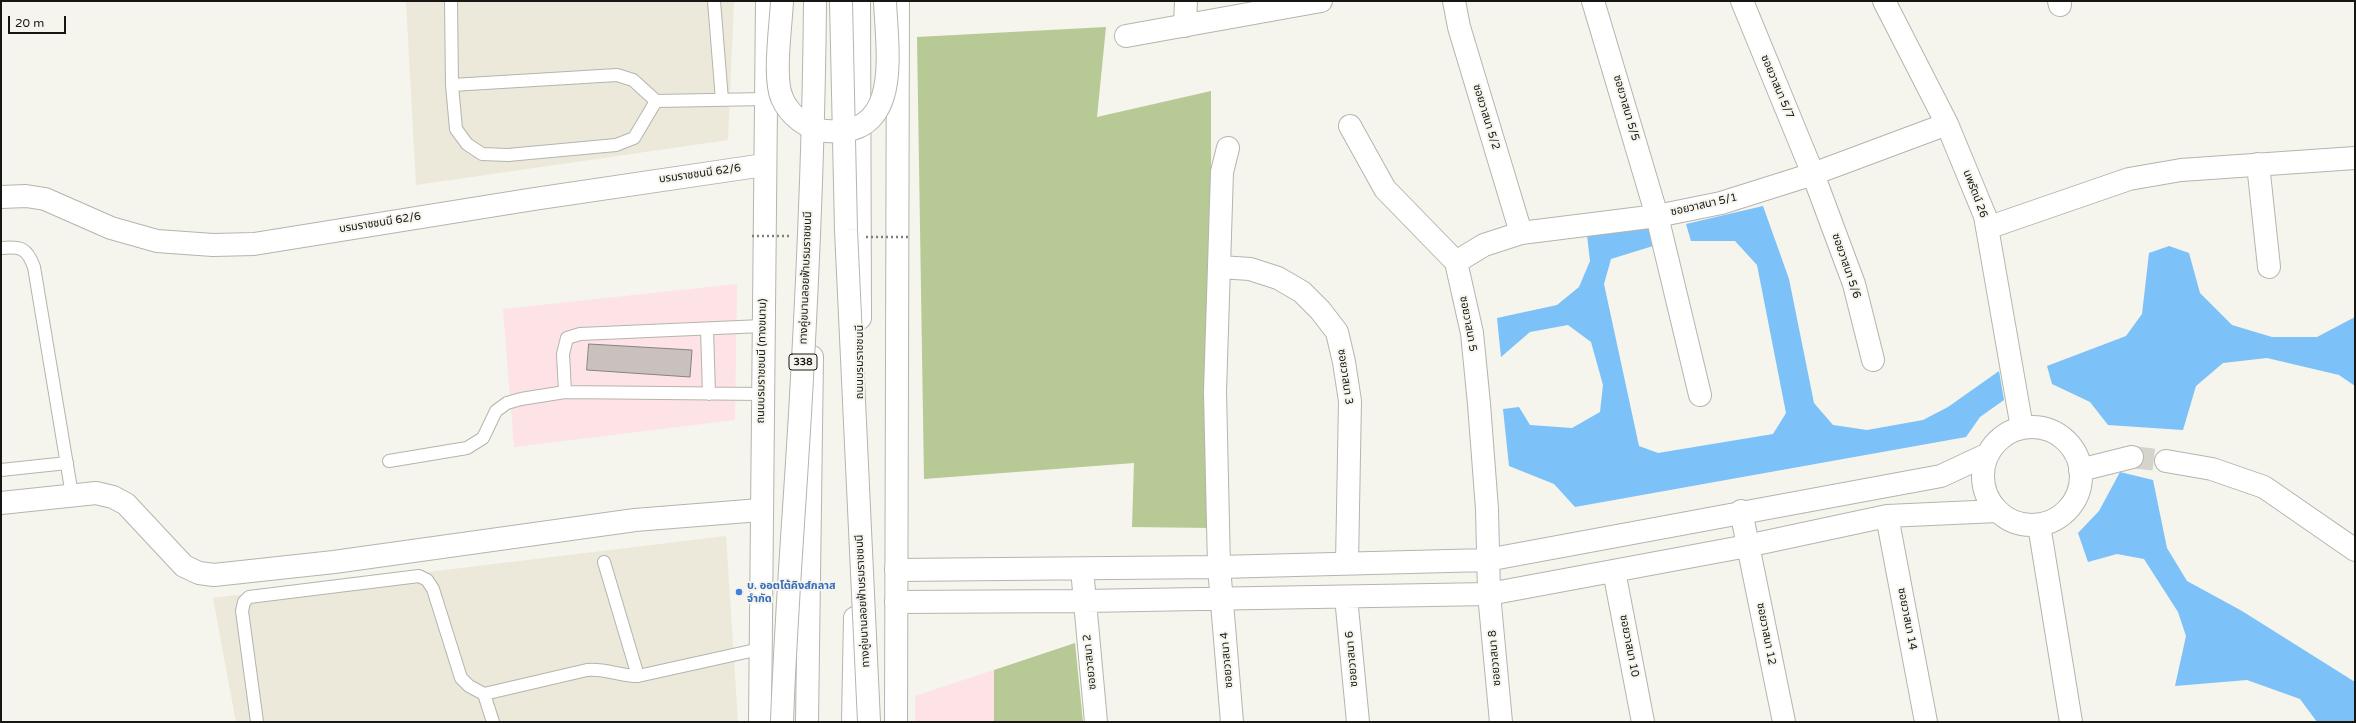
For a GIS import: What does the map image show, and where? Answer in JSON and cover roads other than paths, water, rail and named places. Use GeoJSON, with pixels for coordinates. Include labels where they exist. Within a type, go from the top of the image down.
{"type":"FeatureCollection","features":[{"type":"Feature","properties":{"kind":"main road","name":"ถนนบรมราชชนนี (ทางขนาน)"},"geometry":{"type":"LineString","coordinates":[[760,722],[760,510],[767,1]]}},
{"type":"Feature","properties":{"kind":"main road"},"geometry":{"type":"LineString","coordinates":[[782,1],[779,76],[781,97],[790,111],[805,124],[820,131],[840,132],[854,129],[872,119],[881,106],[886,88],[887,58],[885,1]]}},
{"type":"Feature","properties":{"kind":"main road","name":"338"},"geometry":{"type":"LineString","coordinates":[[807,722],[813,416],[808,1]]}},
{"type":"Feature","properties":{"kind":"main road","name":"ทางคู่ขนานลอยฟ้าบรมราชชนนี"},"geometry":{"type":"LineString","coordinates":[[782,722],[784,653],[802,378],[812,149],[814,1]]}},
{"type":"Feature","properties":{"kind":"main road","name":"ทางคู่ขนานลอยฟ้าบรมราชชนนี"},"geometry":{"type":"LineString","coordinates":[[840,1],[846,238],[869,722]]}},
{"type":"Feature","properties":{"kind":"main road","name":"ถนนบรมราชชนนี"},"geometry":{"type":"LineString","coordinates":[[853,722],[860,404],[859,1]]}},
{"type":"Feature","properties":{"kind":"main road"},"geometry":{"type":"LineString","coordinates":[[896,722],[898,1]]}},
{"type":"Feature","properties":{"kind":"main road"},"geometry":{"type":"LineString","coordinates":[[1185,26],[1186,1]]}},
{"type":"Feature","properties":{"kind":"main road"},"geometry":{"type":"LineString","coordinates":[[1126,36],[1321,1]]}},
{"type":"Feature","properties":{"kind":"main road","name":"ซอยวาสนา 5/2"},"geometry":{"type":"LineString","coordinates":[[1454,1],[1459,27],[1521,233]]}},
{"type":"Feature","properties":{"kind":"main road","name":"ซอยวาสนา 5/5"},"geometry":{"type":"LineString","coordinates":[[1593,1],[1657,216],[1700,395]]}},
{"type":"Feature","properties":{"kind":"main road","name":"ซอยวาสนา 5/7"},"geometry":{"type":"LineString","coordinates":[[1742,1],[1813,174]]}},
{"type":"Feature","properties":{"kind":"main road","name":"นพรัตน์ 26"},"geometry":{"type":"LineString","coordinates":[[1884,1],[1947,124],[1985,216],[2022,428]]}},
{"type":"Feature","properties":{"kind":"main road","name":"ซอยวาสนา 5/1"},"geometry":{"type":"LineString","coordinates":[[1456,262],[1484,246],[1521,233],[1657,216],[1721,203],[1813,174],[1947,124]]}},
{"type":"Feature","properties":{"kind":"main road"},"geometry":{"type":"LineString","coordinates":[[1350,126],[1384,189],[1456,262]]}},
{"type":"Feature","properties":{"kind":"main road","name":"ซอยวาสนา 4"},"geometry":{"type":"LineString","coordinates":[[1228,148],[1222,172],[1215,392],[1219,567],[1232,722]]}},
{"type":"Feature","properties":{"kind":"main road"},"geometry":{"type":"LineString","coordinates":[[1987,228],[2129,179],[2181,170],[2355,158]]}},
{"type":"Feature","properties":{"kind":"main road"},"geometry":{"type":"LineString","coordinates":[[2258,164],[2269,267]]}},
{"type":"Feature","properties":{"kind":"main road","name":"บรมราชชนนี 62/6"},"geometry":{"type":"LineString","coordinates":[[1,197],[26,196],[45,199],[111,228],[157,241],[213,245],[254,244],[534,198],[764,165]]}},
{"type":"Feature","properties":{"kind":"main road","name":"ซอยวาสนา 5/6"},"geometry":{"type":"LineString","coordinates":[[1813,174],[1854,284],[1873,360]]}},
{"type":"Feature","properties":{"kind":"main road","name":"ซอยวาสนา 5"},"geometry":{"type":"LineString","coordinates":[[1456,262],[1472,333],[1487,509],[1489,594]]}},
{"type":"Feature","properties":{"kind":"main road","name":"ซอยวาสนา 3"},"geometry":{"type":"LineString","coordinates":[[1220,267],[1250,269],[1278,278],[1302,292],[1320,310],[1337,332],[1344,362],[1350,400],[1347,563]]}},
{"type":"Feature","properties":{"kind":"main road"},"geometry":{"type":"LineString","coordinates":[[2037,427],[2052,430],[2064,439],[2074,450],[2080,470],[2081,481],[2076,496],[2068,510],[2054,520],[2039,525],[2017,522],[1997,511],[1988,498],[1983,483],[1983,469],[1988,454],[1996,442],[2008,433],[2022,428],[2037,427]]}},
{"type":"Feature","properties":{"kind":"main road"},"geometry":{"type":"LineString","coordinates":[[896,570],[1219,567],[1487,560],[1741,511],[1941,476],[1988,454]]}},
{"type":"Feature","properties":{"kind":"main road"},"geometry":{"type":"LineString","coordinates":[[2080,470],[2132,457]]}},
{"type":"Feature","properties":{"kind":"main road"},"geometry":{"type":"LineString","coordinates":[[2166,461],[2212,469],[2264,487],[2355,550]]}},
{"type":"Feature","properties":{"kind":"main road"},"geometry":{"type":"LineString","coordinates":[[1,502],[96,493],[113,497],[126,504],[157,534],[184,566],[199,573],[214,574],[334,562],[635,520],[760,510]]}},
{"type":"Feature","properties":{"kind":"main road","name":"ซอยวาสนา 12"},"geometry":{"type":"LineString","coordinates":[[1741,511],[1784,722]]}},
{"type":"Feature","properties":{"kind":"main road"},"geometry":{"type":"LineString","coordinates":[[896,602],[1084,601],[1489,594],[1748,545],[1887,516],[1997,511]]}},
{"type":"Feature","properties":{"kind":"main road","name":"ซอยวาสนา 14"},"geometry":{"type":"LineString","coordinates":[[1887,516],[1926,722]]}},
{"type":"Feature","properties":{"kind":"main road"},"geometry":{"type":"LineString","coordinates":[[2039,525],[2072,722]]}},
{"type":"Feature","properties":{"kind":"main road","name":"ซอยวาสนา 2"},"geometry":{"type":"LineString","coordinates":[[1082,569],[1096,722]]}},
{"type":"Feature","properties":{"kind":"main road","name":"ซอยวาสนา 10"},"geometry":{"type":"LineString","coordinates":[[1614,571],[1643,722]]}},
{"type":"Feature","properties":{"kind":"main road","name":"ซอยวาสนา 8"},"geometry":{"type":"LineString","coordinates":[[1489,594],[1501,722]]}},
{"type":"Feature","properties":{"kind":"main road","name":"ซอยวาสนา 6"},"geometry":{"type":"LineString","coordinates":[[1346,597],[1358,722]]}},
{"type":"Feature","properties":{"kind":"lane"},"geometry":{"type":"LineString","coordinates":[[450,1],[452,85],[456,128],[467,144],[482,154],[508,155],[616,145],[634,138],[656,101]]}},
{"type":"Feature","properties":{"kind":"lane"},"geometry":{"type":"LineString","coordinates":[[714,1],[722,100]]}},
{"type":"Feature","properties":{"kind":"lane"},"geometry":{"type":"LineString","coordinates":[[452,85],[617,76],[633,80],[656,101],[765,100]]}},
{"type":"Feature","properties":{"kind":"lane"},"geometry":{"type":"LineString","coordinates":[[1,248],[22,249],[29,253],[34,267],[72,495]]}},
{"type":"Feature","properties":{"kind":"lane"},"geometry":{"type":"LineString","coordinates":[[565,392],[563,354],[567,338],[580,334],[762,326]]}},
{"type":"Feature","properties":{"kind":"lane"},"geometry":{"type":"LineString","coordinates":[[707,329],[709,394]]}},
{"type":"Feature","properties":{"kind":"lane"},"geometry":{"type":"LineString","coordinates":[[390,461],[467,448],[483,438],[496,411],[507,403],[565,392],[762,394]]}},
{"type":"Feature","properties":{"kind":"lane"},"geometry":{"type":"LineString","coordinates":[[1,470],[67,463]]}},
{"type":"Feature","properties":{"kind":"lane"},"geometry":{"type":"LineString","coordinates":[[604,562],[638,676]]}},
{"type":"Feature","properties":{"kind":"lane"},"geometry":{"type":"LineString","coordinates":[[257,722],[242,611],[244,602],[249,597],[407,576],[423,578],[433,589],[461,678],[469,686],[484,694],[587,670],[600,669],[627,676],[638,676],[760,649]]}},
{"type":"Feature","properties":{"kind":"lane"},"geometry":{"type":"LineString","coordinates":[[484,694],[494,722]]}},
{"type":"Feature","properties":{"kind":"water"},"geometry":{"type":"Polygon","coordinates":[[[1763,206],[1789,279],[1814,403],[1833,425],[1867,430],[1923,420],[1948,407],[1999,371],[2004,400],[1980,417],[1966,437],[1575,507],[1554,484],[1509,466],[1503,409],[1519,407],[1530,425],[1572,428],[1600,412],[1603,385],[1591,342],[1568,325],[1530,332],[1501,357],[1497,318],[1557,305],[1579,287],[1590,261],[1587,235],[1651,228],[1653,246],[1611,259],[1604,284],[1639,446],[1658,453],[1773,434],[1786,413],[1757,265],[1735,241],[1691,241],[1686,224],[1763,206]]]}},
{"type":"Feature","properties":{"kind":"water"},"geometry":{"type":"Polygon","coordinates":[[[2169,246],[2189,253],[2200,293],[2232,325],[2272,337],[2317,337],[2355,317],[2355,386],[2339,375],[2267,358],[2223,363],[2196,386],[2183,430],[2108,425],[2090,402],[2052,384],[2047,366],[2126,336],[2142,314],[2149,253],[2169,246]]]}},
{"type":"Feature","properties":{"kind":"water"},"geometry":{"type":"Polygon","coordinates":[[[2120,472],[2153,480],[2167,548],[2187,581],[2242,611],[2355,682],[2355,722],[2317,722],[2300,699],[2247,680],[2175,686],[2186,636],[2178,612],[2144,559],[2117,554],[2088,562],[2078,533],[2099,511],[2120,472]]]}},
{"type":"Feature","properties":{"kind":"tunnel"},"geometry":{"type":"LineString","coordinates":[[2132,457],[2166,461]]}},
{"type":"Feature","properties":{"kind":"place","name":"บ. ออตโต้คิงส์กลาส จำกัด"},"geometry":{"type":"Point","coordinates":[739,592]}}]}
